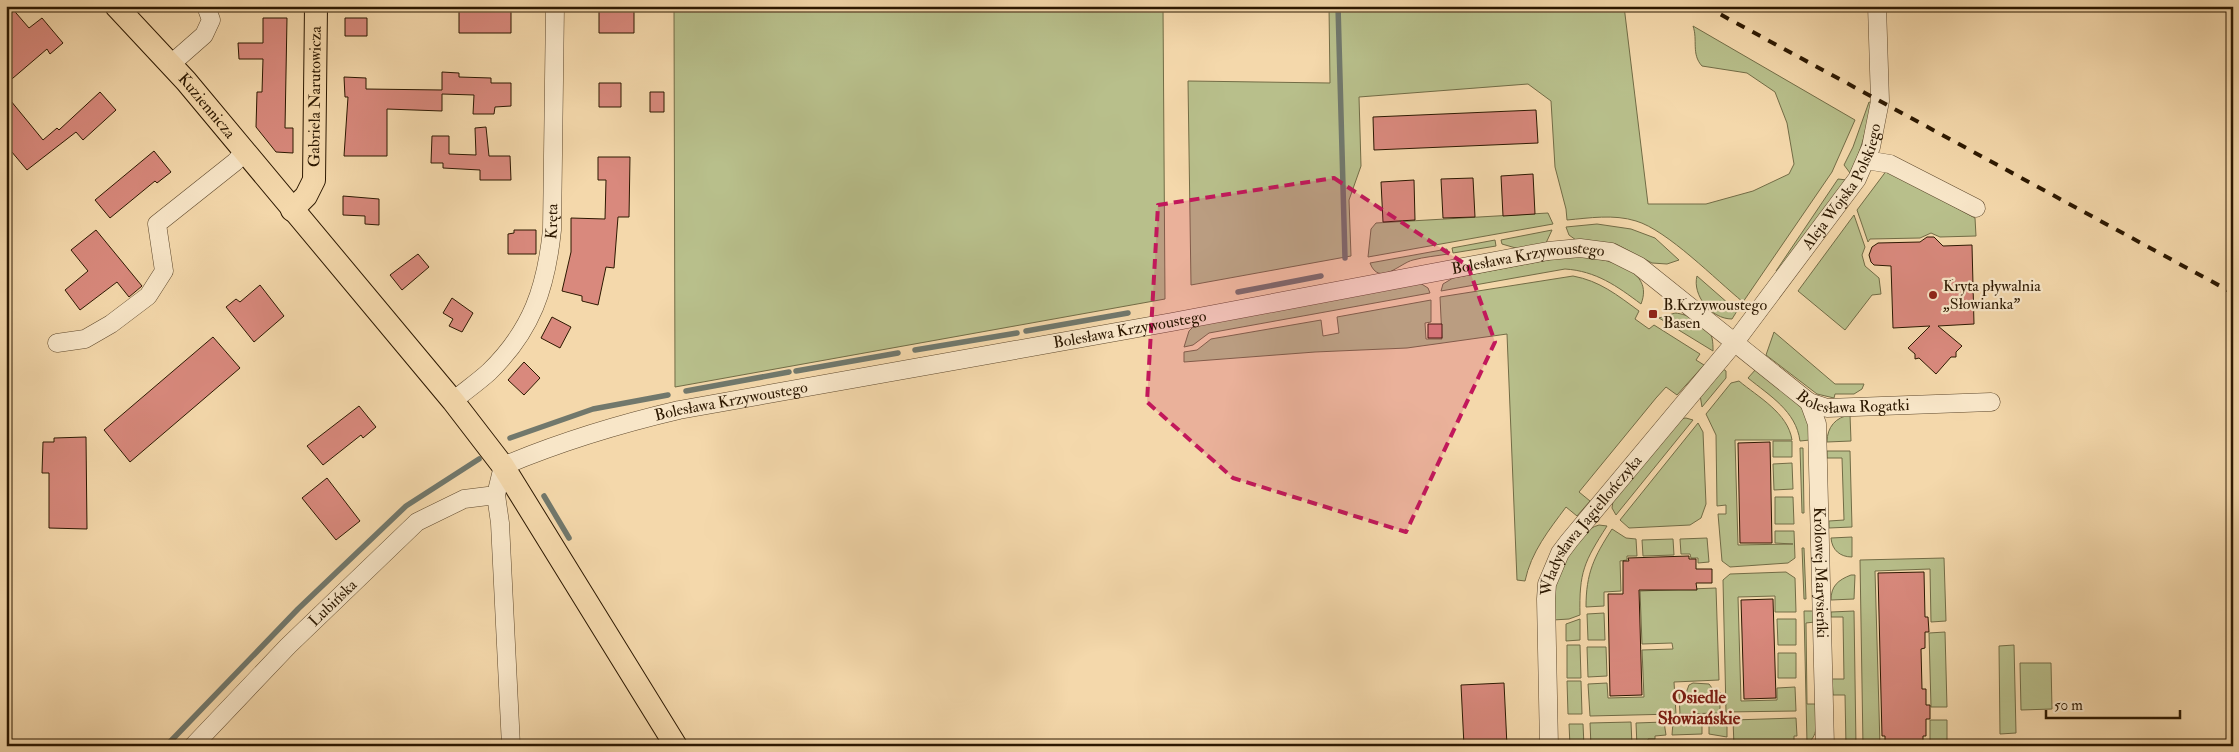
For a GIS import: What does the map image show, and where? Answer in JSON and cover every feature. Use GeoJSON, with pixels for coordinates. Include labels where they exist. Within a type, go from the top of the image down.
{"type":"FeatureCollection","features":[{"type":"Feature","properties":{"kind":"main road","name":"Gabriela Narutowicza"},"geometry":{"type":"LineString","coordinates":[[292,210],[306,196],[314,180],[316,6]]}},
{"type":"Feature","properties":{"kind":"main road","name":"Kuziennicza"},"geometry":{"type":"LineString","coordinates":[[119,8],[171,64],[292,210]]}},
{"type":"Feature","properties":{"kind":"main road"},"geometry":{"type":"LineString","coordinates":[[292,210],[453,401],[503,466],[676,746]]}},
{"type":"Feature","properties":{"kind":"street"},"geometry":{"type":"LineString","coordinates":[[171,64],[204,35],[211,20],[206,6]]}},
{"type":"Feature","properties":{"kind":"street","name":"Kręta"},"geometry":{"type":"LineString","coordinates":[[453,401],[487,374],[507,353],[523,330],[540,296],[548,267],[552,230],[555,6]]}},
{"type":"Feature","properties":{"kind":"street","name":"Aleja Wojska Polskiego"},"geometry":{"type":"LineString","coordinates":[[1735,342],[1857,179],[1866,160],[1871,147],[1880,101],[1877,6]]}},
{"type":"Feature","properties":{"kind":"street"},"geometry":{"type":"LineString","coordinates":[[57,343],[84,339],[111,324],[148,296],[164,271],[157,224],[244,152]]}},
{"type":"Feature","properties":{"kind":"street"},"geometry":{"type":"LineString","coordinates":[[1866,160],[1890,164],[1976,208]]}},
{"type":"Feature","properties":{"kind":"street","name":"Bolesława Krzywoustego"},"geometry":{"type":"LineString","coordinates":[[503,466],[538,451],[636,420],[679,410],[1172,322],[1548,251],[1580,248],[1610,252],[1639,266],[1735,342]]}},
{"type":"Feature","properties":{"kind":"street","name":"Bolesława Rogatki"},"geometry":{"type":"LineString","coordinates":[[1735,342],[1809,402],[1827,408],[1991,402]]}},
{"type":"Feature","properties":{"kind":"street","name":"Władysława Jagiellończyka"},"geometry":{"type":"LineString","coordinates":[[1549,746],[1546,599],[1551,571],[1560,552],[1735,342]]}},
{"type":"Feature","properties":{"kind":"street","name":"Królowej Marysieńki"},"geometry":{"type":"LineString","coordinates":[[1809,402],[1817,424],[1825,746]]}},
{"type":"Feature","properties":{"kind":"street"},"geometry":{"type":"LineString","coordinates":[[503,466],[496,495],[500,523],[511,746]]}},
{"type":"Feature","properties":{"kind":"street","name":"Lubińska"},"geometry":{"type":"LineString","coordinates":[[192,746],[288,646],[417,522],[464,499],[496,495]]}},
{"type":"Feature","properties":{"kind":"highlighted area"},"geometry":{"type":"Polygon","coordinates":[[[1334,178],[1468,266],[1495,342],[1406,532],[1233,478],[1147,402],[1158,205],[1334,178]]]}},
{"type":"Feature","properties":{"kind":"green space"},"geometry":{"type":"Polygon","coordinates":[[[674,6],[1163,6],[1165,299],[675,387],[674,6]]]}},
{"type":"Feature","properties":{"kind":"green space"},"geometry":{"type":"Polygon","coordinates":[[[1329,6],[1624,6],[1648,204],[1706,204],[1753,191],[1789,174],[1794,164],[1787,123],[1775,92],[1747,73],[1702,66],[1697,57],[1693,26],[1855,120],[1832,172],[1743,302],[1676,245],[1648,226],[1636,221],[1619,218],[1602,217],[1567,220],[1555,167],[1551,101],[1528,84],[1359,97],[1361,166],[1349,200],[1351,256],[1191,285],[1188,81],[1330,83],[1329,6]]]}},
{"type":"Feature","properties":{"kind":"green space"},"geometry":{"type":"Polygon","coordinates":[[[1869,102],[1872,103],[1863,139],[1850,173],[1844,165],[1853,147],[1869,102]]]}},
{"type":"Feature","properties":{"kind":"green space"},"geometry":{"type":"Polygon","coordinates":[[[1887,170],[1975,218],[1976,236],[1940,237],[1931,233],[1920,238],[1870,239],[1868,242],[1857,210],[1887,170]]]}},
{"type":"Feature","properties":{"kind":"green space"},"geometry":{"type":"Polygon","coordinates":[[[1838,179],[1847,180],[1780,273],[1776,271],[1838,179]]]}},
{"type":"Feature","properties":{"kind":"green space"},"geometry":{"type":"Polygon","coordinates":[[[1548,213],[1553,224],[1368,257],[1371,229],[1376,223],[1548,213]]]}},
{"type":"Feature","properties":{"kind":"green space"},"geometry":{"type":"Polygon","coordinates":[[[1854,215],[1865,247],[1862,255],[1865,266],[1879,278],[1881,294],[1872,295],[1845,330],[1798,291],[1854,215]]]}},
{"type":"Feature","properties":{"kind":"green space"},"geometry":{"type":"Polygon","coordinates":[[[1597,224],[1631,229],[1655,238],[1679,260],[1667,264],[1652,263],[1616,244],[1576,240],[1569,235],[1566,227],[1597,224]]]}},
{"type":"Feature","properties":{"kind":"green space"},"geometry":{"type":"Polygon","coordinates":[[[1552,230],[1546,243],[1519,249],[1502,244],[1501,240],[1552,230]]]}},
{"type":"Feature","properties":{"kind":"green space"},"geometry":{"type":"Polygon","coordinates":[[[1495,240],[1496,246],[1453,253],[1452,248],[1495,240]]]}},
{"type":"Feature","properties":{"kind":"green space"},"geometry":{"type":"Polygon","coordinates":[[[1447,249],[1448,254],[1413,260],[1390,272],[1379,273],[1374,270],[1370,263],[1447,249]]]}},
{"type":"Feature","properties":{"kind":"green space"},"geometry":{"type":"Polygon","coordinates":[[[1584,256],[1605,260],[1626,268],[1635,274],[1641,282],[1644,292],[1641,304],[1615,286],[1596,276],[1565,269],[1441,291],[1443,284],[1453,278],[1558,258],[1584,256]]]}},
{"type":"Feature","properties":{"kind":"green space"},"geometry":{"type":"Polygon","coordinates":[[[1573,276],[1592,281],[1616,294],[1639,311],[1635,319],[1649,329],[1654,325],[1700,354],[1696,360],[1704,365],[1677,395],[1666,387],[1656,398],[1579,492],[1590,501],[1577,516],[1566,507],[1553,524],[1536,551],[1525,581],[1517,580],[1507,334],[1407,348],[1315,352],[1184,362],[1184,352],[1197,350],[1211,339],[1321,320],[1323,336],[1339,333],[1337,317],[1431,300],[1431,322],[1425,323],[1426,339],[1442,339],[1440,297],[1573,276]]]}},
{"type":"Feature","properties":{"kind":"green space"},"geometry":{"type":"Polygon","coordinates":[[[1697,276],[1737,311],[1732,319],[1717,315],[1705,305],[1697,291],[1697,276]]]}},
{"type":"Feature","properties":{"kind":"green space"},"geometry":{"type":"Polygon","coordinates":[[[1420,283],[1428,288],[1430,293],[1209,333],[1193,345],[1184,347],[1189,331],[1194,326],[1420,283]]]}},
{"type":"Feature","properties":{"kind":"green space"},"geometry":{"type":"Polygon","coordinates":[[[1675,313],[1686,315],[1706,328],[1712,338],[1713,351],[1659,318],[1675,313]]]}},
{"type":"Feature","properties":{"kind":"green space"},"geometry":{"type":"Polygon","coordinates":[[[1774,332],[1835,384],[1864,384],[1862,389],[1854,394],[1835,394],[1834,398],[1817,394],[1766,355],[1774,332]]]}},
{"type":"Feature","properties":{"kind":"green space"},"geometry":{"type":"Polygon","coordinates":[[[1723,369],[1726,371],[1726,378],[1702,407],[1700,395],[1723,369]]]}},
{"type":"Feature","properties":{"kind":"green space"},"geometry":{"type":"Polygon","coordinates":[[[1756,369],[1802,407],[1808,417],[1810,440],[1800,441],[1798,430],[1788,413],[1748,378],[1756,369]]]}},
{"type":"Feature","properties":{"kind":"green space"},"geometry":{"type":"Polygon","coordinates":[[[1739,381],[1771,406],[1785,422],[1792,440],[1735,440],[1738,545],[1793,544],[1775,543],[1775,531],[1794,531],[1795,558],[1788,563],[1730,567],[1722,561],[1718,514],[1726,514],[1726,505],[1717,506],[1716,435],[1706,414],[1731,383],[1739,381]]]}},
{"type":"Feature","properties":{"kind":"green space"},"geometry":{"type":"Polygon","coordinates":[[[1850,415],[1851,441],[1827,442],[1827,437],[1833,424],[1840,418],[1850,415]]]}},
{"type":"Feature","properties":{"kind":"green space"},"geometry":{"type":"Polygon","coordinates":[[[1679,419],[1693,420],[1616,515],[1612,508],[1613,501],[1679,419]]]}},
{"type":"Feature","properties":{"kind":"green space"},"geometry":{"type":"Polygon","coordinates":[[[1698,423],[1703,432],[1706,504],[1701,518],[1690,525],[1629,528],[1620,520],[1698,423]]]}},
{"type":"Feature","properties":{"kind":"green space"},"geometry":{"type":"Polygon","coordinates":[[[1773,441],[1792,441],[1792,457],[1773,457],[1773,441]]]}},
{"type":"Feature","properties":{"kind":"green space"},"geometry":{"type":"Polygon","coordinates":[[[1800,448],[1803,448],[1804,513],[1802,513],[1800,448]]]}},
{"type":"Feature","properties":{"kind":"green space"},"geometry":{"type":"Polygon","coordinates":[[[1827,451],[1850,451],[1852,527],[1829,528],[1829,521],[1844,520],[1842,458],[1827,458],[1827,451]]]}},
{"type":"Feature","properties":{"kind":"green space"},"geometry":{"type":"Polygon","coordinates":[[[1792,463],[1793,489],[1774,490],[1773,464],[1792,463]]]}},
{"type":"Feature","properties":{"kind":"green space"},"geometry":{"type":"Polygon","coordinates":[[[1775,497],[1793,497],[1794,524],[1775,524],[1775,497]]]}},
{"type":"Feature","properties":{"kind":"green space"},"geometry":{"type":"Polygon","coordinates":[[[1599,525],[1607,526],[1588,559],[1582,577],[1580,615],[1569,619],[1553,620],[1552,599],[1563,565],[1582,536],[1590,529],[1599,525]]]}},
{"type":"Feature","properties":{"kind":"green space"},"geometry":{"type":"Polygon","coordinates":[[[1612,529],[1626,538],[1636,539],[1637,556],[1627,556],[1627,560],[1620,561],[1621,591],[1604,592],[1604,606],[1586,607],[1586,595],[1592,566],[1600,548],[1612,529]]]}},
{"type":"Feature","properties":{"kind":"green space"},"geometry":{"type":"Polygon","coordinates":[[[1852,537],[1852,557],[1844,556],[1837,552],[1831,538],[1852,537]]]}},
{"type":"Feature","properties":{"kind":"green space"},"geometry":{"type":"Polygon","coordinates":[[[1707,538],[1709,562],[1698,563],[1698,558],[1691,558],[1690,554],[1681,554],[1680,539],[1707,538]]]}},
{"type":"Feature","properties":{"kind":"green space"},"geometry":{"type":"Polygon","coordinates":[[[1673,539],[1674,555],[1643,556],[1642,540],[1673,539]]]}},
{"type":"Feature","properties":{"kind":"green space"},"geometry":{"type":"Polygon","coordinates":[[[1802,548],[1804,548],[1806,599],[1804,599],[1802,548]]]}},
{"type":"Feature","properties":{"kind":"green space"},"geometry":{"type":"Polygon","coordinates":[[[1944,558],[1946,621],[1931,622],[1930,569],[1875,571],[1880,746],[1863,746],[1860,560],[1944,558]]]}},
{"type":"Feature","properties":{"kind":"green space"},"geometry":{"type":"Polygon","coordinates":[[[1786,572],[1795,578],[1796,612],[1775,612],[1775,596],[1738,597],[1741,701],[1777,700],[1777,688],[1795,687],[1796,711],[1726,712],[1723,580],[1730,574],[1786,572]]]}},
{"type":"Feature","properties":{"kind":"green space"},"geometry":{"type":"Polygon","coordinates":[[[1851,575],[1855,575],[1854,599],[1831,600],[1832,591],[1836,584],[1851,575]]]}},
{"type":"Feature","properties":{"kind":"green space"},"geometry":{"type":"Polygon","coordinates":[[[1716,588],[1719,680],[1674,682],[1676,714],[1590,716],[1588,684],[1607,683],[1608,698],[1644,697],[1642,650],[1673,649],[1672,643],[1642,644],[1640,591],[1716,588]]]}},
{"type":"Feature","properties":{"kind":"green space"},"geometry":{"type":"Polygon","coordinates":[[[1804,611],[1815,611],[1815,622],[1806,623],[1807,704],[1816,704],[1816,731],[1807,743],[1804,611]]]}},
{"type":"Feature","properties":{"kind":"green space"},"geometry":{"type":"Polygon","coordinates":[[[1854,611],[1856,746],[1846,746],[1845,695],[1833,695],[1832,679],[1844,679],[1843,617],[1831,617],[1831,612],[1854,611]]]}},
{"type":"Feature","properties":{"kind":"green space"},"geometry":{"type":"Polygon","coordinates":[[[1604,613],[1605,640],[1588,640],[1587,614],[1604,613]]]}},
{"type":"Feature","properties":{"kind":"green space"},"geometry":{"type":"Polygon","coordinates":[[[1580,619],[1580,640],[1566,641],[1566,624],[1580,619]]]}},
{"type":"Feature","properties":{"kind":"green space"},"geometry":{"type":"Polygon","coordinates":[[[1777,619],[1796,619],[1796,645],[1778,645],[1777,619]]]}},
{"type":"Feature","properties":{"kind":"green space"},"geometry":{"type":"Polygon","coordinates":[[[1945,632],[1947,707],[1931,707],[1929,633],[1945,632]]]}},
{"type":"Feature","properties":{"kind":"green space"},"geometry":{"type":"Polygon","coordinates":[[[1567,645],[1580,645],[1581,678],[1567,678],[1567,645]]]}},
{"type":"Feature","properties":{"kind":"green space"},"geometry":{"type":"Polygon","coordinates":[[[2014,645],[2016,733],[2000,734],[1999,646],[2014,645]]]}},
{"type":"Feature","properties":{"kind":"green space"},"geometry":{"type":"Polygon","coordinates":[[[1587,647],[1606,647],[1607,676],[1588,677],[1587,647]]]}},
{"type":"Feature","properties":{"kind":"green space"},"geometry":{"type":"Polygon","coordinates":[[[1778,653],[1796,653],[1796,678],[1778,678],[1778,653]]]}},
{"type":"Feature","properties":{"kind":"green space"},"geometry":{"type":"Polygon","coordinates":[[[2020,663],[2051,663],[2052,709],[2021,710],[2020,663]]]}},
{"type":"Feature","properties":{"kind":"green space"},"geometry":{"type":"Polygon","coordinates":[[[1567,681],[1581,681],[1582,714],[1568,714],[1567,681]]]}},
{"type":"Feature","properties":{"kind":"green space"},"geometry":{"type":"Polygon","coordinates":[[[1693,683],[1709,684],[1715,692],[1720,692],[1720,713],[1680,714],[1679,694],[1686,693],[1689,685],[1693,683]]]}},
{"type":"Feature","properties":{"kind":"green space"},"geometry":{"type":"Polygon","coordinates":[[[1796,718],[1797,736],[1794,736],[1794,741],[1797,742],[1797,745],[1734,746],[1733,720],[1796,718]]]}},
{"type":"Feature","properties":{"kind":"green space"},"geometry":{"type":"Polygon","coordinates":[[[1709,720],[1727,720],[1727,737],[1709,734],[1709,720]]]}},
{"type":"Feature","properties":{"kind":"green space"},"geometry":{"type":"Polygon","coordinates":[[[1930,720],[1947,720],[1947,746],[1930,746],[1930,720]]]}},
{"type":"Feature","properties":{"kind":"green space"},"geometry":{"type":"Polygon","coordinates":[[[1702,721],[1702,734],[1672,735],[1673,722],[1702,721]]]}},
{"type":"Feature","properties":{"kind":"green space"},"geometry":{"type":"Polygon","coordinates":[[[1631,722],[1632,746],[1591,746],[1590,723],[1631,722]]]}},
{"type":"Feature","properties":{"kind":"green space"},"geometry":{"type":"Polygon","coordinates":[[[1664,722],[1666,735],[1655,736],[1655,739],[1648,739],[1648,746],[1637,746],[1636,723],[1664,722]]]}},
{"type":"Feature","properties":{"kind":"green space"},"geometry":{"type":"Polygon","coordinates":[[[1569,724],[1583,724],[1584,746],[1570,746],[1569,724]]]}},
{"type":"Feature","properties":{"kind":"building"},"geometry":{"type":"Polygon","coordinates":[[[6,6],[10,6],[29,28],[42,18],[63,43],[50,54],[47,49],[6,84],[6,6]]]}},
{"type":"Feature","properties":{"kind":"building"},"geometry":{"type":"Polygon","coordinates":[[[459,6],[511,9],[511,33],[459,33],[459,6]]]}},
{"type":"Feature","properties":{"kind":"building"},"geometry":{"type":"Polygon","coordinates":[[[599,9],[634,10],[634,33],[599,33],[599,9]]]}},
{"type":"Feature","properties":{"kind":"building"},"geometry":{"type":"Polygon","coordinates":[[[263,18],[287,18],[285,128],[293,128],[293,153],[276,152],[256,127],[257,92],[262,92],[263,59],[239,59],[238,43],[263,43],[263,18]]]}},
{"type":"Feature","properties":{"kind":"building"},"geometry":{"type":"Polygon","coordinates":[[[345,18],[367,18],[367,36],[345,36],[345,18]]]}},
{"type":"Feature","properties":{"kind":"building"},"geometry":{"type":"Polygon","coordinates":[[[442,72],[459,73],[459,77],[491,78],[491,83],[511,83],[511,106],[495,107],[494,114],[473,114],[474,95],[442,94],[442,111],[387,109],[387,156],[344,156],[348,97],[345,97],[344,77],[366,78],[366,89],[442,90],[442,72]]]}},
{"type":"Feature","properties":{"kind":"building"},"geometry":{"type":"Polygon","coordinates":[[[599,83],[621,83],[621,107],[599,107],[599,83]]]}},
{"type":"Feature","properties":{"kind":"building"},"geometry":{"type":"Polygon","coordinates":[[[100,92],[116,110],[83,140],[76,132],[27,170],[6,145],[6,95],[43,140],[57,128],[59,130],[100,92]]]}},
{"type":"Feature","properties":{"kind":"building"},"geometry":{"type":"Polygon","coordinates":[[[650,92],[664,92],[664,112],[650,112],[650,92]]]}},
{"type":"Feature","properties":{"kind":"building"},"geometry":{"type":"Polygon","coordinates":[[[1536,110],[1538,143],[1374,150],[1373,117],[1536,110]]]}},
{"type":"Feature","properties":{"kind":"building"},"geometry":{"type":"Polygon","coordinates":[[[486,127],[489,156],[510,156],[511,180],[480,180],[480,170],[443,168],[443,163],[431,163],[432,136],[449,136],[449,154],[476,155],[475,128],[486,127]]]}},
{"type":"Feature","properties":{"kind":"building"},"geometry":{"type":"Polygon","coordinates":[[[154,151],[171,172],[157,183],[155,181],[110,218],[95,200],[154,151]]]}},
{"type":"Feature","properties":{"kind":"building"},"geometry":{"type":"Polygon","coordinates":[[[598,157],[630,157],[629,217],[618,217],[614,268],[606,267],[598,305],[582,301],[582,296],[562,291],[571,252],[571,218],[605,219],[606,180],[598,180],[598,157]]]}},
{"type":"Feature","properties":{"kind":"building"},"geometry":{"type":"Polygon","coordinates":[[[1533,174],[1535,214],[1503,216],[1501,176],[1533,174]]]}},
{"type":"Feature","properties":{"kind":"building"},"geometry":{"type":"Polygon","coordinates":[[[1473,178],[1475,217],[1443,218],[1441,179],[1473,178]]]}},
{"type":"Feature","properties":{"kind":"building"},"geometry":{"type":"Polygon","coordinates":[[[1414,180],[1415,220],[1383,222],[1381,182],[1414,180]]]}},
{"type":"Feature","properties":{"kind":"building"},"geometry":{"type":"Polygon","coordinates":[[[343,196],[379,199],[379,225],[365,224],[365,216],[343,215],[343,196]]]}},
{"type":"Feature","properties":{"kind":"building"},"geometry":{"type":"Polygon","coordinates":[[[96,230],[142,286],[129,297],[117,282],[80,310],[65,290],[88,271],[71,250],[96,230]]]}},
{"type":"Feature","properties":{"kind":"building"},"geometry":{"type":"Polygon","coordinates":[[[514,230],[536,230],[536,254],[508,254],[508,234],[514,233],[514,230]]]}},
{"type":"Feature","properties":{"kind":"building","name":"Kryta pływalnia „Słowianka”"},"geometry":{"type":"Polygon","coordinates":[[[1927,237],[1934,237],[1943,246],[1972,245],[1974,324],[1938,326],[1962,346],[1956,352],[1956,357],[1951,357],[1936,374],[1919,358],[1915,359],[1915,354],[1908,348],[1930,326],[1893,328],[1891,266],[1874,265],[1869,255],[1872,247],[1878,243],[1920,242],[1927,237]]]}},
{"type":"Feature","properties":{"kind":"building"},"geometry":{"type":"Polygon","coordinates":[[[418,254],[429,267],[402,290],[390,275],[418,254]]]}},
{"type":"Feature","properties":{"kind":"building"},"geometry":{"type":"Polygon","coordinates":[[[260,285],[284,316],[254,342],[226,307],[236,299],[240,302],[260,285]]]}},
{"type":"Feature","properties":{"kind":"building"},"geometry":{"type":"Polygon","coordinates":[[[452,298],[473,313],[462,332],[449,326],[453,319],[443,313],[452,298]]]}},
{"type":"Feature","properties":{"kind":"building"},"geometry":{"type":"Polygon","coordinates":[[[552,317],[571,327],[560,348],[541,338],[552,317]]]}},
{"type":"Feature","properties":{"kind":"building"},"geometry":{"type":"Polygon","coordinates":[[[1428,324],[1442,324],[1442,338],[1428,338],[1428,324]]]}},
{"type":"Feature","properties":{"kind":"building"},"geometry":{"type":"Polygon","coordinates":[[[213,337],[240,368],[130,462],[104,430],[213,337]]]}},
{"type":"Feature","properties":{"kind":"building"},"geometry":{"type":"Polygon","coordinates":[[[524,362],[540,378],[524,395],[508,380],[524,362]]]}},
{"type":"Feature","properties":{"kind":"building"},"geometry":{"type":"Polygon","coordinates":[[[359,406],[376,427],[363,438],[361,435],[323,465],[307,446],[359,406]]]}},
{"type":"Feature","properties":{"kind":"building"},"geometry":{"type":"Polygon","coordinates":[[[86,437],[87,529],[49,528],[49,473],[42,473],[43,442],[54,442],[54,438],[86,437]]]}},
{"type":"Feature","properties":{"kind":"building"},"geometry":{"type":"Polygon","coordinates":[[[1770,442],[1772,543],[1740,543],[1738,443],[1770,442]]]}},
{"type":"Feature","properties":{"kind":"building"},"geometry":{"type":"Polygon","coordinates":[[[327,478],[360,521],[336,540],[302,498],[327,478]]]}},
{"type":"Feature","properties":{"kind":"building"},"geometry":{"type":"Polygon","coordinates":[[[1689,556],[1689,559],[1696,559],[1696,569],[1712,569],[1712,583],[1696,583],[1697,590],[1639,590],[1642,695],[1610,696],[1608,594],[1623,594],[1623,561],[1629,561],[1628,558],[1689,556]]]}},
{"type":"Feature","properties":{"kind":"building"},"geometry":{"type":"Polygon","coordinates":[[[1924,572],[1925,617],[1928,617],[1929,632],[1925,632],[1925,648],[1921,649],[1922,689],[1926,689],[1926,705],[1930,705],[1930,719],[1926,719],[1926,736],[1923,736],[1923,746],[1885,746],[1885,736],[1882,736],[1878,573],[1924,572]]]}},
{"type":"Feature","properties":{"kind":"building"},"geometry":{"type":"Polygon","coordinates":[[[1773,599],[1776,698],[1744,699],[1741,600],[1773,599]]]}},
{"type":"Feature","properties":{"kind":"building"},"geometry":{"type":"Polygon","coordinates":[[[1504,683],[1507,746],[1464,746],[1461,685],[1504,683]]]}},
{"type":"Feature","properties":{"kind":"waterway"},"geometry":{"type":"LineString","coordinates":[[1338,6],[1345,258]]}},
{"type":"Feature","properties":{"kind":"waterway"},"geometry":{"type":"LineString","coordinates":[[1238,292],[1321,276]]}},
{"type":"Feature","properties":{"kind":"waterway"},"geometry":{"type":"LineString","coordinates":[[1026,331],[1128,313]]}},
{"type":"Feature","properties":{"kind":"waterway"},"geometry":{"type":"LineString","coordinates":[[915,350],[1017,333]]}},
{"type":"Feature","properties":{"kind":"waterway"},"geometry":{"type":"LineString","coordinates":[[796,371],[898,353]]}},
{"type":"Feature","properties":{"kind":"waterway"},"geometry":{"type":"LineString","coordinates":[[686,391],[789,372]]}},
{"type":"Feature","properties":{"kind":"waterway"},"geometry":{"type":"LineString","coordinates":[[510,438],[593,409],[668,395]]}},
{"type":"Feature","properties":{"kind":"waterway"},"geometry":{"type":"LineString","coordinates":[[166,746],[298,609],[406,506],[479,459]]}},
{"type":"Feature","properties":{"kind":"waterway"},"geometry":{"type":"LineString","coordinates":[[544,496],[569,538]]}},
{"type":"Feature","properties":{"kind":"railway"},"geometry":{"type":"LineString","coordinates":[[1705,6],[2233,293]]}},
{"type":"Feature","properties":{"kind":"place","name":"Kryta pływalnia „Słowianka”"},"geometry":{"type":"Point","coordinates":[1933,295]}},
{"type":"Feature","properties":{"kind":"place","name":"B.Krzywoustego Basen"},"geometry":{"type":"Point","coordinates":[1653,314]}},
{"type":"Feature","properties":{"kind":"district","name":"Osiedle Słowiańskie"},"geometry":{"type":"Point","coordinates":[1699,708]}}]}
